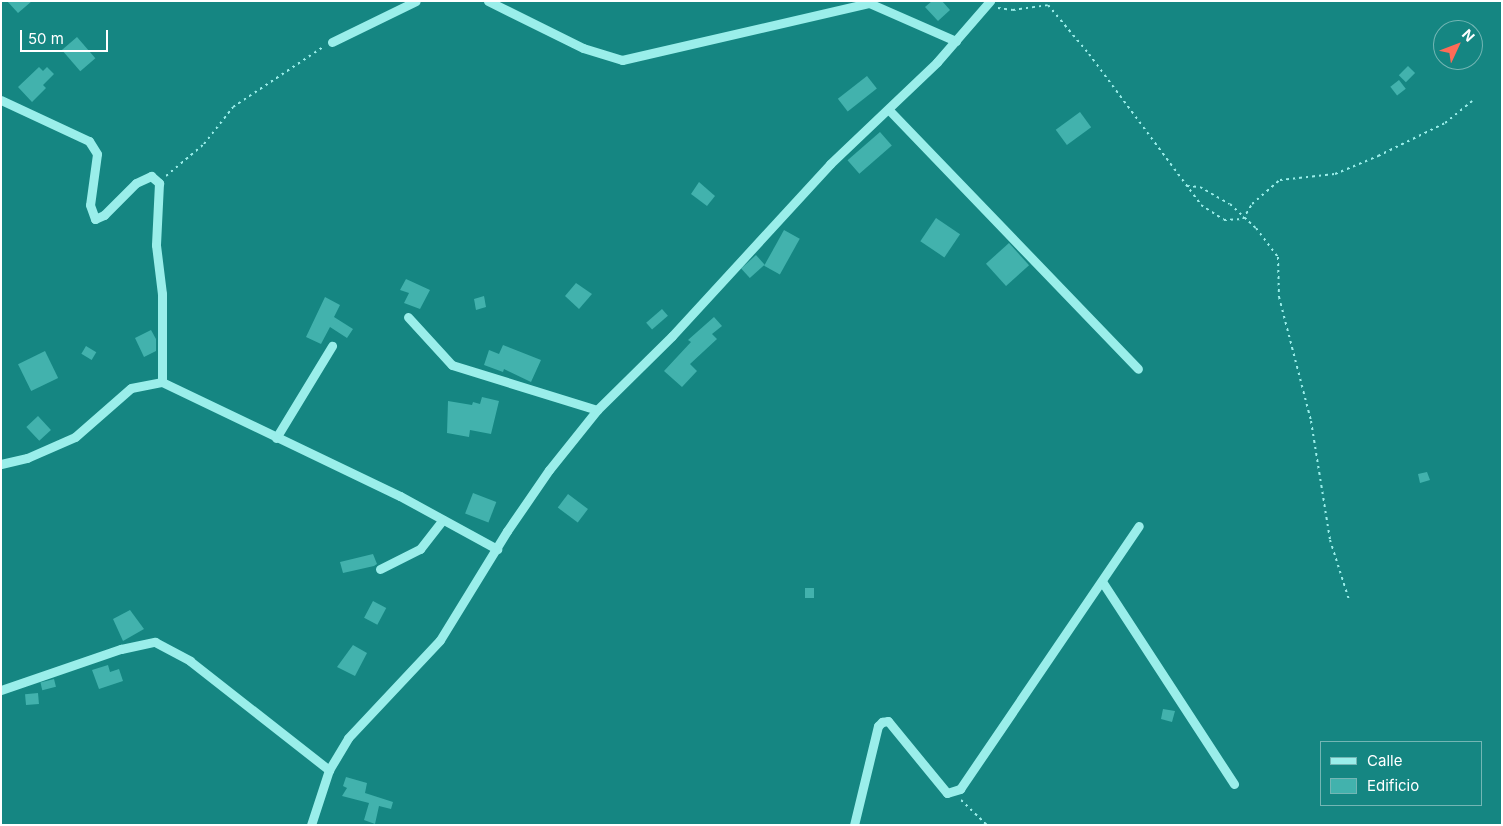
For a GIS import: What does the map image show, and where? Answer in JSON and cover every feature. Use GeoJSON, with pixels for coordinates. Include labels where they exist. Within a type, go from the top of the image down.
{"type":"FeatureCollection","features":[{"type":"Feature","properties":{"kind":"street"},"geometry":{"type":"LineString","coordinates":[[332,42],[416,1]]}},
{"type":"Feature","properties":{"kind":"street"},"geometry":{"type":"LineString","coordinates":[[488,1],[583,48],[622,60],[869,3],[956,41]]}},
{"type":"Feature","properties":{"kind":"street"},"geometry":{"type":"LineString","coordinates":[[310,825],[329,770],[348,738],[440,640],[549,470],[598,410],[672,336],[830,164],[889,110],[956,41],[988,4]]}},
{"type":"Feature","properties":{"kind":"street"},"geometry":{"type":"LineString","coordinates":[[1,100],[89,141],[97,154],[90,205],[95,219],[104,215],[136,183],[151,176],[158,183],[156,245],[162,294],[162,382]]}},
{"type":"Feature","properties":{"kind":"street"},"geometry":{"type":"LineString","coordinates":[[889,110],[1138,369]]}},
{"type":"Feature","properties":{"kind":"street"},"geometry":{"type":"LineString","coordinates":[[408,317],[452,365],[598,410]]}},
{"type":"Feature","properties":{"kind":"street"},"geometry":{"type":"LineString","coordinates":[[276,438],[332,346]]}},
{"type":"Feature","properties":{"kind":"street"},"geometry":{"type":"LineString","coordinates":[[1,464],[27,458],[75,437],[132,388],[162,382],[400,496],[497,550]]}},
{"type":"Feature","properties":{"kind":"street"},"geometry":{"type":"LineString","coordinates":[[380,568],[420,549],[443,520]]}},
{"type":"Feature","properties":{"kind":"street"},"geometry":{"type":"LineString","coordinates":[[854,825],[878,726],[888,720],[947,793],[954,793],[1103,582],[1139,526]]}},
{"type":"Feature","properties":{"kind":"street"},"geometry":{"type":"LineString","coordinates":[[1103,582],[1234,784]]}},
{"type":"Feature","properties":{"kind":"street"},"geometry":{"type":"LineString","coordinates":[[1,690],[121,649],[155,642],[190,661],[329,770]]}},
{"type":"Feature","properties":{"kind":"path"},"geometry":{"type":"LineString","coordinates":[[988,4],[1013,10],[1048,4],[1089,54],[1201,205],[1224,220],[1243,219]]}},
{"type":"Feature","properties":{"kind":"path"},"geometry":{"type":"LineString","coordinates":[[158,183],[204,144],[234,107],[332,42]]}},
{"type":"Feature","properties":{"kind":"path"},"geometry":{"type":"LineString","coordinates":[[1243,219],[1252,204],[1280,180],[1335,174],[1378,156],[1445,123],[1472,100]]}},
{"type":"Feature","properties":{"kind":"path"},"geometry":{"type":"LineString","coordinates":[[1187,186],[1200,187],[1230,204],[1243,219],[1256,228],[1278,257],[1279,297],[1311,422],[1330,540],[1348,600]]}},
{"type":"Feature","properties":{"kind":"path"},"geometry":{"type":"LineString","coordinates":[[954,793],[987,825]]}},
{"type":"Feature","properties":{"kind":"building"},"geometry":{"type":"Polygon","coordinates":[[[7,1],[32,1],[18,13],[7,1]]]}},
{"type":"Feature","properties":{"kind":"building"},"geometry":{"type":"Polygon","coordinates":[[[932,1],[942,1],[950,10],[938,21],[925,7],[932,1]]]}},
{"type":"Feature","properties":{"kind":"building"},"geometry":{"type":"Polygon","coordinates":[[[77,37],[95,58],[80,71],[62,50],[77,37]]]}},
{"type":"Feature","properties":{"kind":"building"},"geometry":{"type":"Polygon","coordinates":[[[1408,66],[1415,73],[1406,82],[1399,75],[1408,66]]]}},
{"type":"Feature","properties":{"kind":"building"},"geometry":{"type":"Polygon","coordinates":[[[39,67],[43,71],[47,67],[54,74],[43,85],[46,88],[32,102],[18,87],[39,67]]]}},
{"type":"Feature","properties":{"kind":"building"},"geometry":{"type":"Polygon","coordinates":[[[867,76],[877,89],[848,111],[838,99],[867,76]]]}},
{"type":"Feature","properties":{"kind":"building"},"geometry":{"type":"Polygon","coordinates":[[[1399,80],[1406,89],[1397,95],[1390,87],[1399,80]]]}},
{"type":"Feature","properties":{"kind":"building"},"geometry":{"type":"Polygon","coordinates":[[[1080,112],[1091,127],[1067,145],[1056,130],[1080,112]]]}},
{"type":"Feature","properties":{"kind":"building"},"geometry":{"type":"Polygon","coordinates":[[[880,132],[892,146],[859,174],[848,160],[880,132]]]}},
{"type":"Feature","properties":{"kind":"building"},"geometry":{"type":"Polygon","coordinates":[[[699,182],[715,196],[707,206],[691,194],[699,182]]]}},
{"type":"Feature","properties":{"kind":"building"},"geometry":{"type":"Polygon","coordinates":[[[936,218],[960,234],[944,257],[920,241],[936,218]]]}},
{"type":"Feature","properties":{"kind":"building"},"geometry":{"type":"Polygon","coordinates":[[[784,230],[800,239],[780,275],[764,266],[784,230]]]}},
{"type":"Feature","properties":{"kind":"building"},"geometry":{"type":"Polygon","coordinates":[[[1009,243],[1029,265],[1006,286],[986,264],[1009,243]]]}},
{"type":"Feature","properties":{"kind":"building"},"geometry":{"type":"Polygon","coordinates":[[[756,255],[765,265],[750,278],[741,268],[756,255]]]}},
{"type":"Feature","properties":{"kind":"building"},"geometry":{"type":"Polygon","coordinates":[[[406,279],[430,290],[420,309],[404,303],[409,293],[400,290],[406,279]]]}},
{"type":"Feature","properties":{"kind":"building"},"geometry":{"type":"Polygon","coordinates":[[[576,283],[592,294],[579,309],[565,296],[576,283]]]}},
{"type":"Feature","properties":{"kind":"building"},"geometry":{"type":"Polygon","coordinates":[[[484,296],[486,307],[476,310],[474,299],[484,296]]]}},
{"type":"Feature","properties":{"kind":"building"},"geometry":{"type":"Polygon","coordinates":[[[325,297],[340,305],[334,317],[353,329],[347,338],[330,327],[321,344],[306,337],[325,297]]]}},
{"type":"Feature","properties":{"kind":"building"},"geometry":{"type":"Polygon","coordinates":[[[662,309],[668,316],[652,330],[646,323],[662,309]]]}},
{"type":"Feature","properties":{"kind":"building"},"geometry":{"type":"Polygon","coordinates":[[[714,317],[722,326],[712,334],[717,339],[690,364],[697,371],[682,387],[664,371],[691,342],[688,340],[714,317]]]}},
{"type":"Feature","properties":{"kind":"building"},"geometry":{"type":"Polygon","coordinates":[[[151,330],[156,339],[156,351],[144,357],[135,338],[151,330]]]}},
{"type":"Feature","properties":{"kind":"building"},"geometry":{"type":"Polygon","coordinates":[[[503,345],[541,360],[531,382],[504,369],[503,372],[484,365],[489,350],[499,354],[503,345]]]}},
{"type":"Feature","properties":{"kind":"building"},"geometry":{"type":"Polygon","coordinates":[[[86,346],[96,352],[92,360],[81,354],[86,346]]]}},
{"type":"Feature","properties":{"kind":"building"},"geometry":{"type":"Polygon","coordinates":[[[45,351],[58,378],[31,391],[18,364],[45,351]]]}},
{"type":"Feature","properties":{"kind":"building"},"geometry":{"type":"Polygon","coordinates":[[[482,397],[499,401],[491,434],[470,430],[469,437],[447,433],[448,401],[472,405],[473,402],[480,404],[482,397]]]}},
{"type":"Feature","properties":{"kind":"building"},"geometry":{"type":"Polygon","coordinates":[[[38,416],[51,430],[39,441],[26,427],[38,416]]]}},
{"type":"Feature","properties":{"kind":"building"},"geometry":{"type":"Polygon","coordinates":[[[1427,472],[1430,480],[1420,483],[1418,474],[1427,472]]]}},
{"type":"Feature","properties":{"kind":"building"},"geometry":{"type":"Polygon","coordinates":[[[473,493],[496,502],[488,522],[465,514],[473,493]]]}},
{"type":"Feature","properties":{"kind":"building"},"geometry":{"type":"Polygon","coordinates":[[[568,494],[588,509],[578,523],[558,508],[568,494]]]}},
{"type":"Feature","properties":{"kind":"building"},"geometry":{"type":"Polygon","coordinates":[[[373,554],[377,564],[374,566],[343,573],[340,562],[373,554]]]}},
{"type":"Feature","properties":{"kind":"building"},"geometry":{"type":"Polygon","coordinates":[[[805,588],[814,588],[814,598],[805,598],[805,588]]]}},
{"type":"Feature","properties":{"kind":"building"},"geometry":{"type":"Polygon","coordinates":[[[373,601],[386,608],[377,625],[364,618],[373,601]]]}},
{"type":"Feature","properties":{"kind":"building"},"geometry":{"type":"Polygon","coordinates":[[[130,610],[144,629],[123,641],[113,619],[130,610]]]}},
{"type":"Feature","properties":{"kind":"building"},"geometry":{"type":"Polygon","coordinates":[[[353,645],[367,653],[355,676],[337,667],[353,645]]]}},
{"type":"Feature","properties":{"kind":"building"},"geometry":{"type":"Polygon","coordinates":[[[108,665],[110,672],[119,669],[123,681],[99,689],[92,670],[108,665]]]}},
{"type":"Feature","properties":{"kind":"building"},"geometry":{"type":"Polygon","coordinates":[[[54,679],[56,687],[42,690],[40,682],[54,679]]]}},
{"type":"Feature","properties":{"kind":"building"},"geometry":{"type":"Polygon","coordinates":[[[38,693],[39,704],[26,705],[25,694],[38,693]]]}},
{"type":"Feature","properties":{"kind":"building"},"geometry":{"type":"Polygon","coordinates":[[[1163,709],[1175,711],[1172,722],[1161,719],[1163,709]]]}},
{"type":"Feature","properties":{"kind":"building"},"geometry":{"type":"Polygon","coordinates":[[[346,777],[367,783],[365,793],[393,802],[391,809],[379,806],[375,824],[364,820],[369,803],[342,796],[347,788],[343,786],[346,777]]]}}]}
